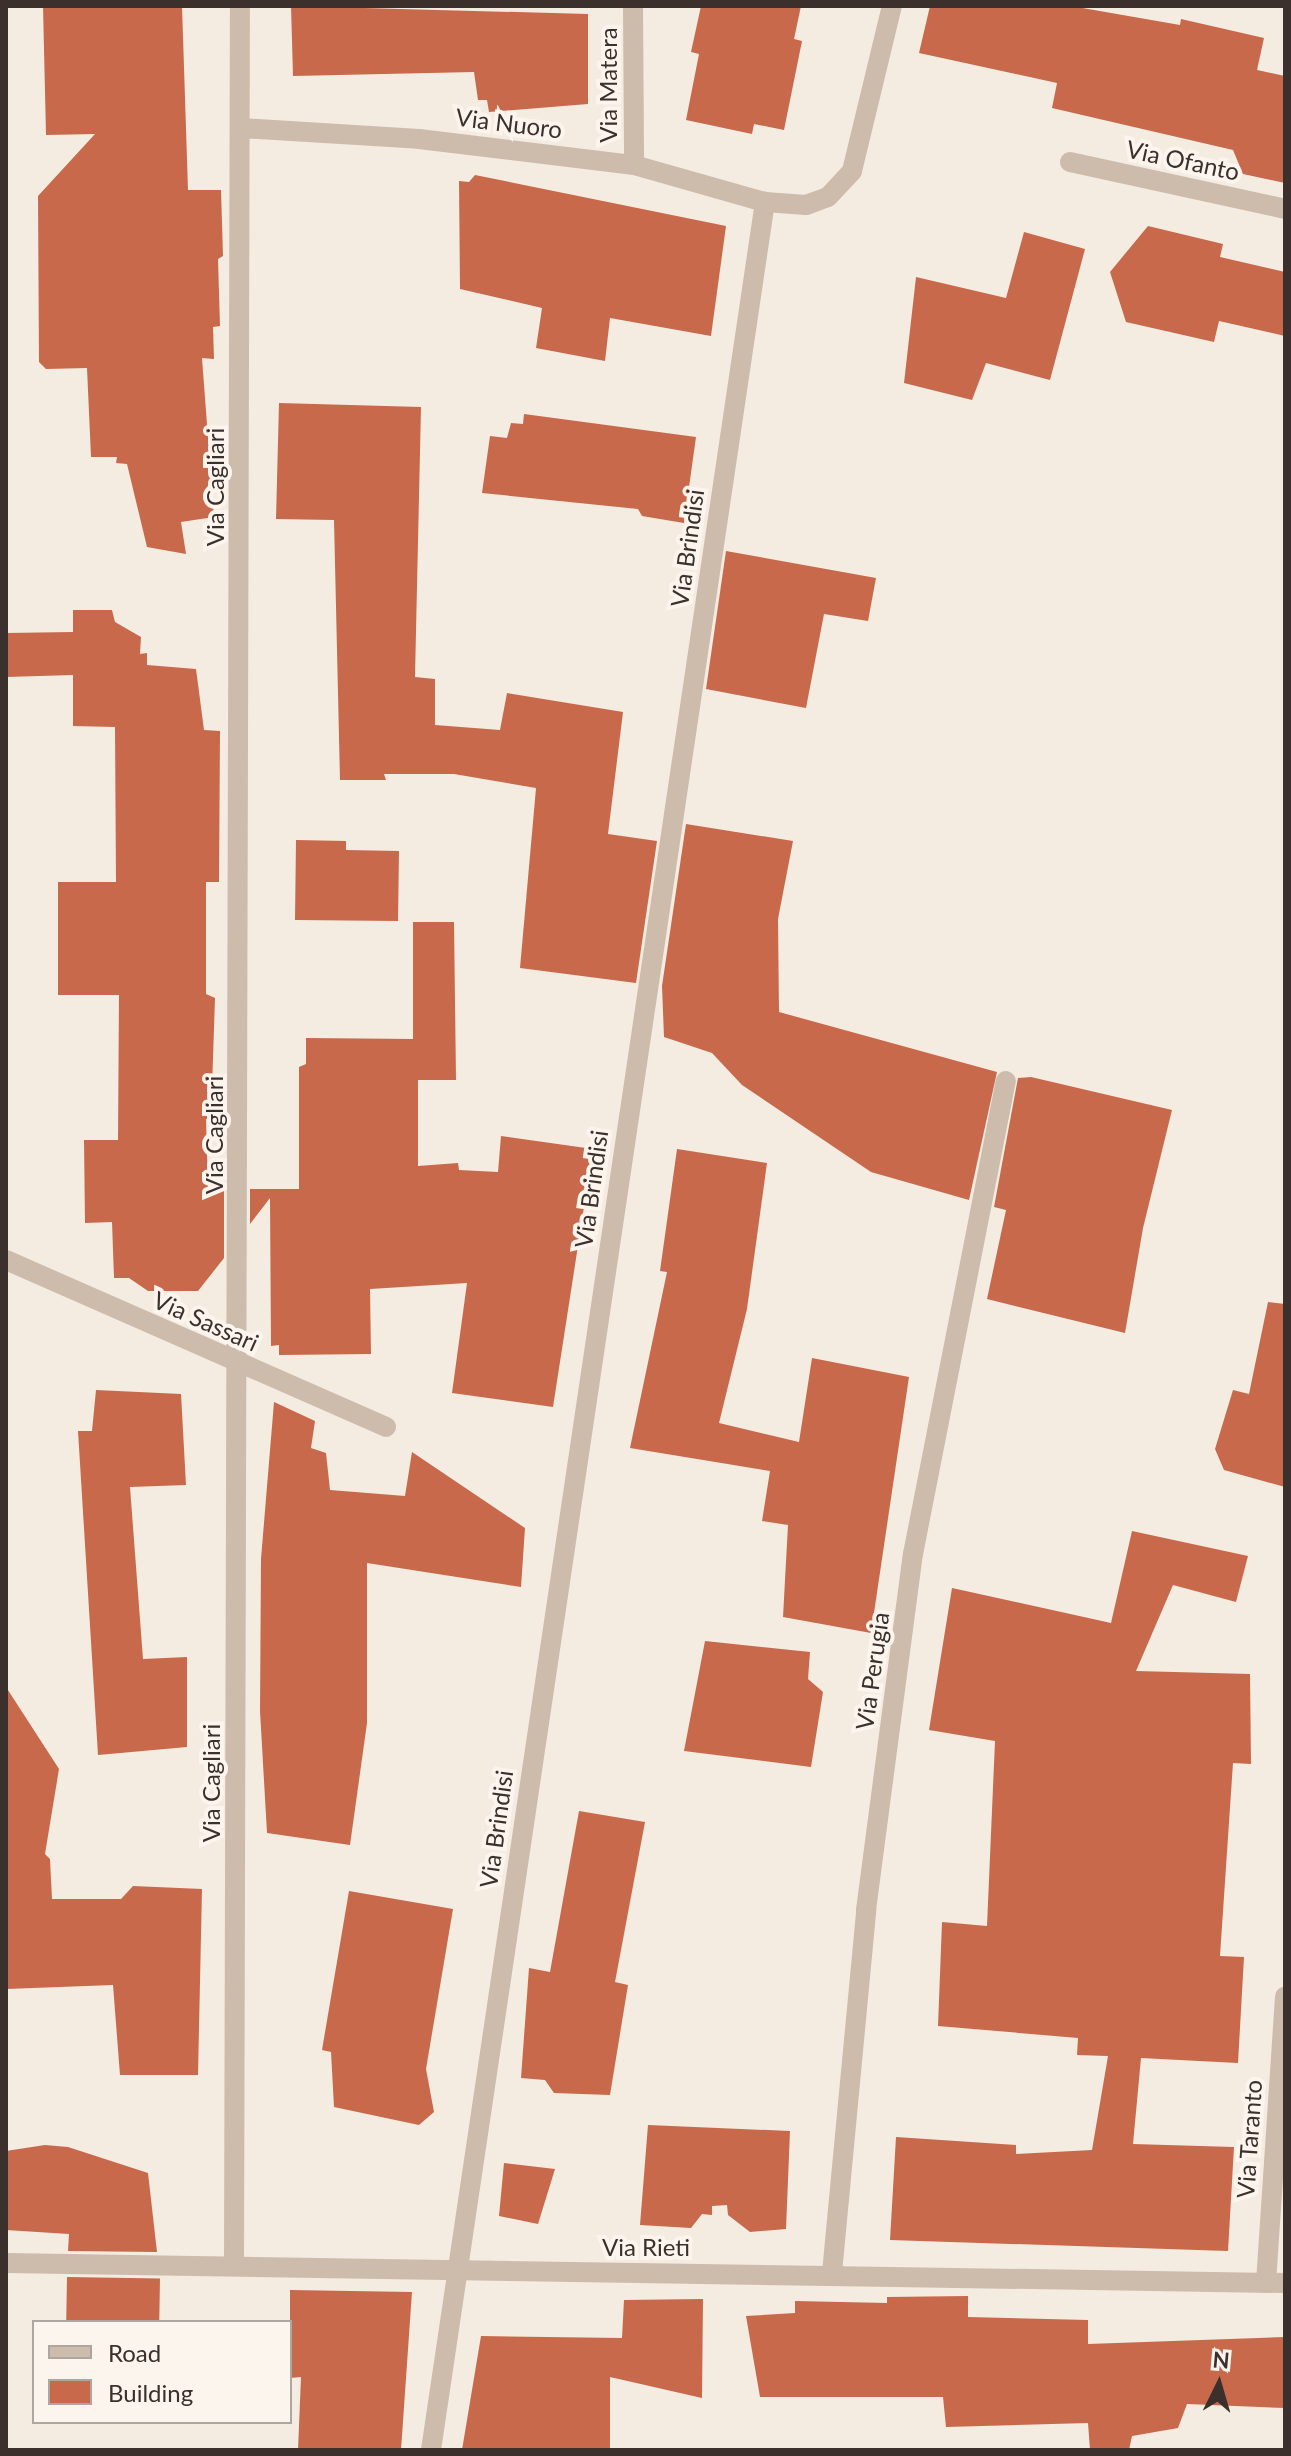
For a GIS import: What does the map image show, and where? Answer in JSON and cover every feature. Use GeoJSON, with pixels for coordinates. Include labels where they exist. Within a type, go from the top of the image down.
{"type":"FeatureCollection","features":[{"type":"Feature","properties":{"kind":"street","name":"Via Cagliari"},"geometry":{"type":"LineString","coordinates":[[234,2265],[240,1364],[240,6]]}},
{"type":"Feature","properties":{"kind":"street","name":"Via Matera"},"geometry":{"type":"LineString","coordinates":[[633,6],[634,165]]}},
{"type":"Feature","properties":{"kind":"street"},"geometry":{"type":"LineString","coordinates":[[765,202],[806,205],[828,197],[852,171],[892,6]]}},
{"type":"Feature","properties":{"kind":"street","name":"Via Nuoro"},"geometry":{"type":"LineString","coordinates":[[241,128],[419,139],[634,165],[765,202]]}},
{"type":"Feature","properties":{"kind":"street","name":"Via Ofanto"},"geometry":{"type":"LineString","coordinates":[[1070,162],[1285,209]]}},
{"type":"Feature","properties":{"kind":"street","name":"Via Brindisi"},"geometry":{"type":"LineString","coordinates":[[431,2450],[765,202]]}},
{"type":"Feature","properties":{"kind":"street","name":"Via Perugia"},"geometry":{"type":"LineString","coordinates":[[832,2273],[866,1910],[913,1554],[1006,1081]]}},
{"type":"Feature","properties":{"kind":"street","name":"Via Sassari"},"geometry":{"type":"LineString","coordinates":[[6,1260],[386,1427]]}},
{"type":"Feature","properties":{"kind":"street","name":"Via Taranto"},"geometry":{"type":"LineString","coordinates":[[1275,2283],[1285,1997]]}},
{"type":"Feature","properties":{"kind":"street","name":"Via Rieti"},"geometry":{"type":"LineString","coordinates":[[6,2263],[234,2265],[456,2272],[832,2273],[1275,2283]]}},
{"type":"Feature","properties":{"kind":"building"},"geometry":{"type":"Polygon","coordinates":[[[43,6],[182,6],[188,190],[221,190],[223,256],[218,259],[220,326],[213,327],[214,359],[202,358],[214,517],[181,522],[186,554],[147,547],[127,464],[116,463],[117,457],[91,457],[87,368],[46,369],[39,362],[38,196],[95,134],[46,135],[43,6]]]}},
{"type":"Feature","properties":{"kind":"building"},"geometry":{"type":"Polygon","coordinates":[[[291,6],[588,14],[588,104],[489,112],[487,100],[478,100],[474,72],[293,76],[291,6]]]}},
{"type":"Feature","properties":{"kind":"building"},"geometry":{"type":"Polygon","coordinates":[[[701,6],[801,6],[794,39],[802,41],[784,130],[754,124],[752,134],[686,120],[699,54],[691,52],[701,6]]]}},
{"type":"Feature","properties":{"kind":"building"},"geometry":{"type":"Polygon","coordinates":[[[930,6],[1071,6],[1180,25],[1181,19],[1264,38],[1257,70],[1285,76],[1285,183],[1243,174],[1233,150],[1052,108],[1057,83],[919,53],[930,6]]]}},
{"type":"Feature","properties":{"kind":"building"},"geometry":{"type":"Polygon","coordinates":[[[475,175],[726,226],[711,336],[610,318],[605,361],[536,348],[542,308],[460,289],[459,181],[469,182],[475,175]]]}},
{"type":"Feature","properties":{"kind":"building"},"geometry":{"type":"Polygon","coordinates":[[[1148,226],[1223,244],[1220,257],[1285,272],[1285,336],[1219,321],[1214,342],[1126,322],[1110,272],[1148,226]]]}},
{"type":"Feature","properties":{"kind":"building"},"geometry":{"type":"Polygon","coordinates":[[[1024,232],[1085,249],[1050,380],[986,363],[972,400],[904,383],[916,277],[1006,298],[1024,232]]]}},
{"type":"Feature","properties":{"kind":"building"},"geometry":{"type":"Polygon","coordinates":[[[279,403],[421,407],[415,677],[435,679],[435,725],[500,730],[507,693],[623,712],[608,834],[657,841],[636,983],[520,968],[536,788],[454,774],[384,774],[386,780],[340,780],[334,520],[276,519],[279,403]]]}},
{"type":"Feature","properties":{"kind":"building"},"geometry":{"type":"Polygon","coordinates":[[[524,414],[696,437],[684,523],[642,516],[638,509],[482,493],[490,436],[507,438],[511,423],[523,424],[524,414]]]}},
{"type":"Feature","properties":{"kind":"building"},"geometry":{"type":"Polygon","coordinates":[[[726,551],[876,578],[868,621],[824,614],[806,708],[706,689],[726,551]]]}},
{"type":"Feature","properties":{"kind":"building"},"geometry":{"type":"Polygon","coordinates":[[[73,610],[112,610],[115,622],[141,637],[140,654],[147,653],[147,665],[196,669],[204,730],[220,731],[219,882],[206,882],[206,994],[215,998],[211,1119],[206,1119],[208,1189],[224,1189],[224,1258],[198,1291],[148,1291],[129,1278],[114,1278],[112,1222],[85,1223],[84,1140],[118,1140],[119,995],[58,995],[58,882],[116,882],[115,727],[73,726],[73,675],[6,677],[6,633],[73,632],[73,610]]]}},
{"type":"Feature","properties":{"kind":"building"},"geometry":{"type":"Polygon","coordinates":[[[686,824],[793,841],[778,919],[779,1012],[997,1072],[969,1200],[871,1172],[742,1085],[712,1053],[664,1037],[662,986],[686,824]]]}},
{"type":"Feature","properties":{"kind":"building"},"geometry":{"type":"Polygon","coordinates":[[[296,840],[346,841],[346,850],[399,851],[398,921],[295,920],[296,840]]]}},
{"type":"Feature","properties":{"kind":"building"},"geometry":{"type":"Polygon","coordinates":[[[413,922],[454,922],[456,1080],[418,1080],[418,1166],[458,1163],[459,1170],[498,1172],[501,1136],[593,1149],[553,1407],[452,1393],[467,1283],[370,1289],[371,1354],[279,1355],[279,1345],[271,1346],[270,1198],[250,1224],[250,1189],[299,1189],[299,1067],[306,1064],[306,1038],[413,1039],[413,922]]]}},
{"type":"Feature","properties":{"kind":"building"},"geometry":{"type":"Polygon","coordinates":[[[1031,1077],[1172,1110],[1143,1228],[1125,1333],[987,1299],[1006,1210],[994,1207],[1018,1078],[1031,1077]]]}},
{"type":"Feature","properties":{"kind":"building"},"geometry":{"type":"Polygon","coordinates":[[[677,1149],[767,1163],[747,1309],[719,1423],[799,1442],[812,1358],[909,1377],[871,1633],[783,1617],[788,1525],[762,1521],[770,1471],[630,1448],[667,1272],[660,1271],[677,1149]]]}},
{"type":"Feature","properties":{"kind":"building"},"geometry":{"type":"Polygon","coordinates":[[[1268,1302],[1285,1304],[1285,1487],[1224,1470],[1215,1449],[1233,1390],[1249,1394],[1268,1302]]]}},
{"type":"Feature","properties":{"kind":"building"},"geometry":{"type":"Polygon","coordinates":[[[96,1390],[181,1394],[186,1485],[130,1487],[143,1659],[187,1657],[187,1747],[98,1755],[78,1431],[92,1431],[96,1390]]]}},
{"type":"Feature","properties":{"kind":"building"},"geometry":{"type":"Polygon","coordinates":[[[274,1402],[315,1421],[311,1448],[326,1453],[330,1490],[405,1496],[412,1452],[525,1528],[521,1587],[367,1563],[367,1723],[350,1845],[267,1833],[260,1711],[261,1559],[274,1402]]]}},
{"type":"Feature","properties":{"kind":"building"},"geometry":{"type":"Polygon","coordinates":[[[1132,1531],[1248,1556],[1236,1602],[1173,1585],[1136,1671],[1250,1674],[1251,1764],[1233,1763],[1220,1956],[1244,1957],[1238,2063],[1141,2058],[1133,2144],[1234,2147],[1228,2251],[890,2240],[896,2137],[1016,2145],[1016,2154],[1092,2150],[1108,2056],[1077,2055],[1078,2038],[938,2026],[942,1922],[987,1926],[995,1741],[929,1730],[952,1588],[1111,1623],[1132,1531]]]}},
{"type":"Feature","properties":{"kind":"building"},"geometry":{"type":"Polygon","coordinates":[[[705,1641],[810,1652],[808,1679],[823,1692],[811,1767],[684,1751],[705,1641]]]}},
{"type":"Feature","properties":{"kind":"building"},"geometry":{"type":"Polygon","coordinates":[[[6,1687],[59,1769],[45,1854],[50,1859],[52,1899],[121,1899],[133,1886],[202,1889],[198,2075],[120,2075],[113,1985],[6,1989],[6,1687]]]}},
{"type":"Feature","properties":{"kind":"building"},"geometry":{"type":"Polygon","coordinates":[[[579,1811],[645,1822],[615,1982],[628,1985],[610,2095],[554,2093],[545,2080],[521,2078],[529,1968],[550,1972],[579,1811]]]}},
{"type":"Feature","properties":{"kind":"building"},"geometry":{"type":"Polygon","coordinates":[[[349,1891],[453,1909],[426,2069],[434,2112],[419,2125],[334,2107],[331,2052],[322,2050],[349,1891]]]}},
{"type":"Feature","properties":{"kind":"building"},"geometry":{"type":"Polygon","coordinates":[[[648,2125],[790,2131],[786,2229],[750,2232],[728,2215],[727,2205],[712,2206],[712,2215],[702,2214],[691,2228],[640,2225],[648,2125]]]}},
{"type":"Feature","properties":{"kind":"building"},"geometry":{"type":"Polygon","coordinates":[[[45,2145],[68,2147],[148,2173],[157,2252],[68,2251],[69,2234],[6,2230],[6,2151],[45,2145]]]}},
{"type":"Feature","properties":{"kind":"building"},"geometry":{"type":"Polygon","coordinates":[[[504,2163],[555,2169],[538,2224],[499,2216],[504,2163]]]}},
{"type":"Feature","properties":{"kind":"building"},"geometry":{"type":"Polygon","coordinates":[[[67,2277],[160,2279],[159,2320],[66,2320],[67,2277]]]}},
{"type":"Feature","properties":{"kind":"building"},"geometry":{"type":"Polygon","coordinates":[[[290,2290],[412,2292],[401,2450],[298,2450],[301,2377],[292,2378],[290,2290]]]}},
{"type":"Feature","properties":{"kind":"building"},"geometry":{"type":"Polygon","coordinates":[[[968,2296],[968,2317],[1088,2320],[1088,2344],[1285,2337],[1285,2408],[1187,2404],[1178,2428],[1132,2436],[1129,2450],[1090,2450],[1088,2423],[946,2427],[943,2397],[760,2397],[746,2316],[795,2313],[795,2301],[887,2303],[887,2297],[968,2296]]]}},
{"type":"Feature","properties":{"kind":"building"},"geometry":{"type":"Polygon","coordinates":[[[703,2299],[702,2398],[610,2377],[610,2450],[462,2450],[481,2336],[622,2338],[624,2300],[703,2299]]]}}]}
